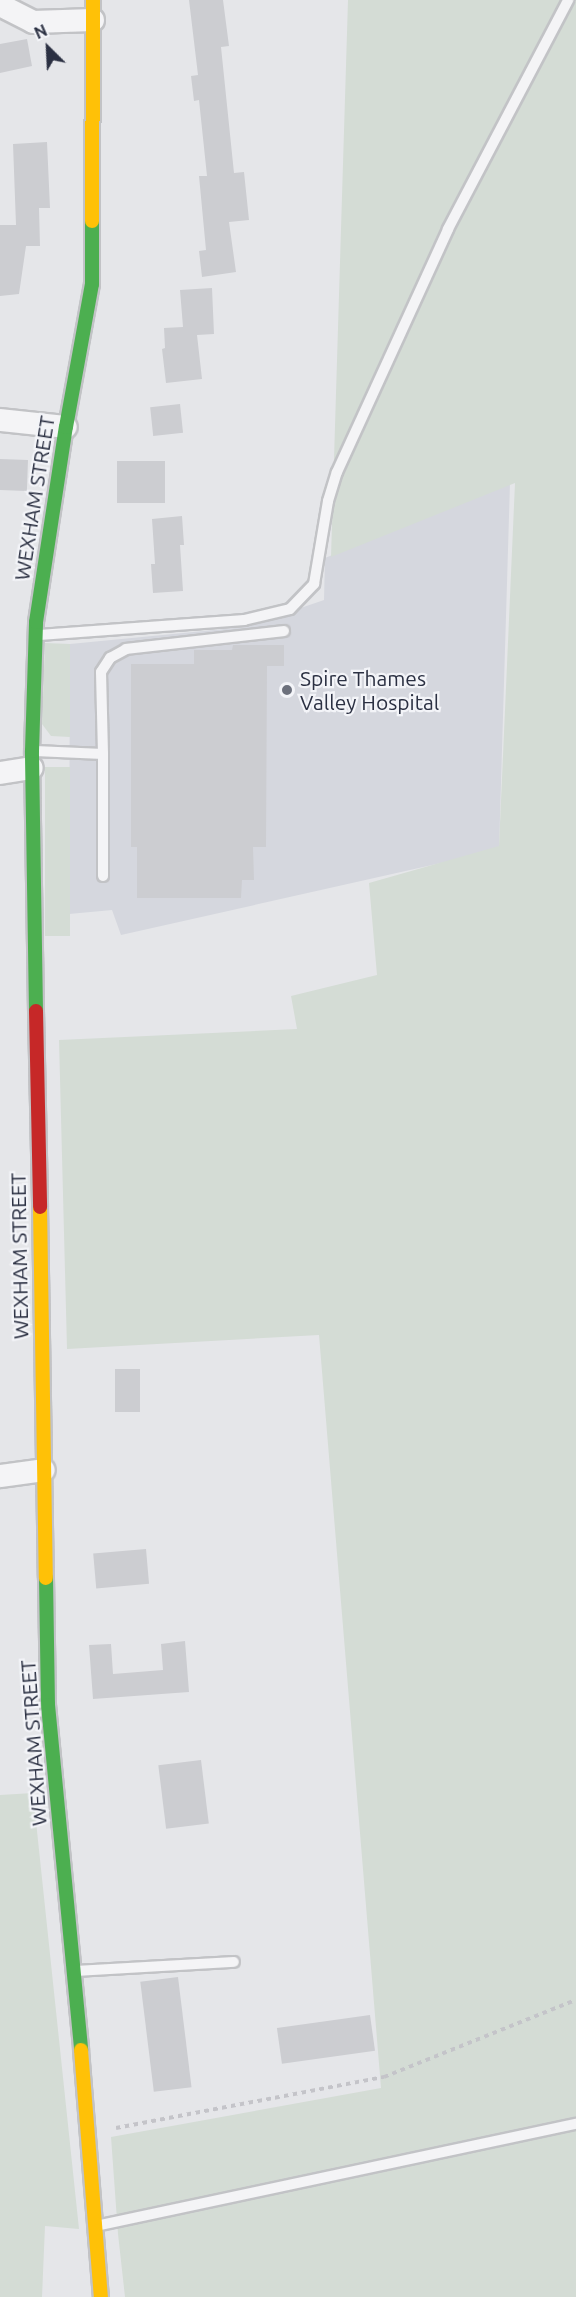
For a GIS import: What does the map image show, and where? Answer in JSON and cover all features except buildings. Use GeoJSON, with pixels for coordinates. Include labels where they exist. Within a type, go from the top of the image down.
{"type":"FeatureCollection","features":[{"type":"Feature","properties":{"kind":"street"},"geometry":{"type":"LineString","coordinates":[[0,5],[33,22],[93,10]]}},
{"type":"Feature","properties":{"kind":"street","name":"WEXHAM STREET"},"geometry":{"type":"LineString","coordinates":[[93,10],[92,284],[66,427],[35,636],[32,760],[48,1705],[97,2225],[101,2297]]}},
{"type":"Feature","properties":{"kind":"street"},"geometry":{"type":"LineString","coordinates":[[0,420],[66,427]]}},
{"type":"Feature","properties":{"kind":"street"},"geometry":{"type":"LineString","coordinates":[[0,773],[32,760]]}},
{"type":"Feature","properties":{"kind":"street"},"geometry":{"type":"LineString","coordinates":[[0,1476],[44,1470]]}},
{"type":"Feature","properties":{"kind":"lane"},"geometry":{"type":"LineString","coordinates":[[35,636],[244,620],[290,609],[314,584],[328,501],[337,472],[448,229],[568,0]]}},
{"type":"Feature","properties":{"kind":"lane"},"geometry":{"type":"LineString","coordinates":[[104,876],[101,672],[110,658],[126,649],[284,631]]}},
{"type":"Feature","properties":{"kind":"lane"},"geometry":{"type":"LineString","coordinates":[[32,760],[103,754]]}},
{"type":"Feature","properties":{"kind":"lane"},"geometry":{"type":"LineString","coordinates":[[73,1971],[234,1962]]}},
{"type":"Feature","properties":{"kind":"lane"},"geometry":{"type":"LineString","coordinates":[[97,2225],[576,2124]]}},
{"type":"Feature","properties":{"kind":"path"},"geometry":{"type":"LineString","coordinates":[[88,2133],[384,2077],[576,2000]]}},
{"type":"Feature","properties":{"kind":"shaded area"},"geometry":{"type":"Polygon","coordinates":[[[348,0],[576,0],[576,2297],[125,2297],[118,2234],[111,2137],[381,2088],[319,1335],[67,1349],[59,1040],[297,1029],[291,996],[377,975],[369,883],[499,846],[515,483],[331,557],[348,0]]]}},
{"type":"Feature","properties":{"kind":"shaded area","name":"Spire Thames Valley Hospital"},"geometry":{"type":"Polygon","coordinates":[[[510,483],[499,850],[121,935],[112,910],[69,914],[70,644],[245,627],[324,600],[325,558],[510,483]]]}},
{"type":"Feature","properties":{"kind":"shaded area"},"geometry":{"type":"Polygon","coordinates":[[[45,643],[70,644],[70,737],[51,736],[42,724],[45,643]]]}},
{"type":"Feature","properties":{"kind":"shaded area"},"geometry":{"type":"Polygon","coordinates":[[[45,767],[70,767],[70,936],[45,936],[45,767]]]}},
{"type":"Feature","properties":{"kind":"shaded area"},"geometry":{"type":"Polygon","coordinates":[[[33,1793],[79,2229],[45,2226],[42,2297],[0,2297],[0,1795],[33,1793]]]}},
{"type":"Feature","properties":{"kind":"traffic: fast"},"geometry":{"type":"LineString","coordinates":[[36,1011],[32,751],[36,622],[66,427],[92,284],[92,221]]}},
{"type":"Feature","properties":{"kind":"traffic: fast"},"geometry":{"type":"LineString","coordinates":[[46,1578],[48,1705],[81,2050]]}},
{"type":"Feature","properties":{"kind":"traffic: slow"},"geometry":{"type":"LineString","coordinates":[[92,221],[93,0]]}},
{"type":"Feature","properties":{"kind":"traffic: slow"},"geometry":{"type":"LineString","coordinates":[[40,1207],[46,1578]]}},
{"type":"Feature","properties":{"kind":"traffic: slow"},"geometry":{"type":"LineString","coordinates":[[81,2050],[101,2297]]}},
{"type":"Feature","properties":{"kind":"traffic: jam"},"geometry":{"type":"LineString","coordinates":[[36,1011],[40,1207]]}},
{"type":"Feature","properties":{"kind":"place","name":"Spire Thames Valley Hospital"},"geometry":{"type":"Point","coordinates":[287,690]}}]}
